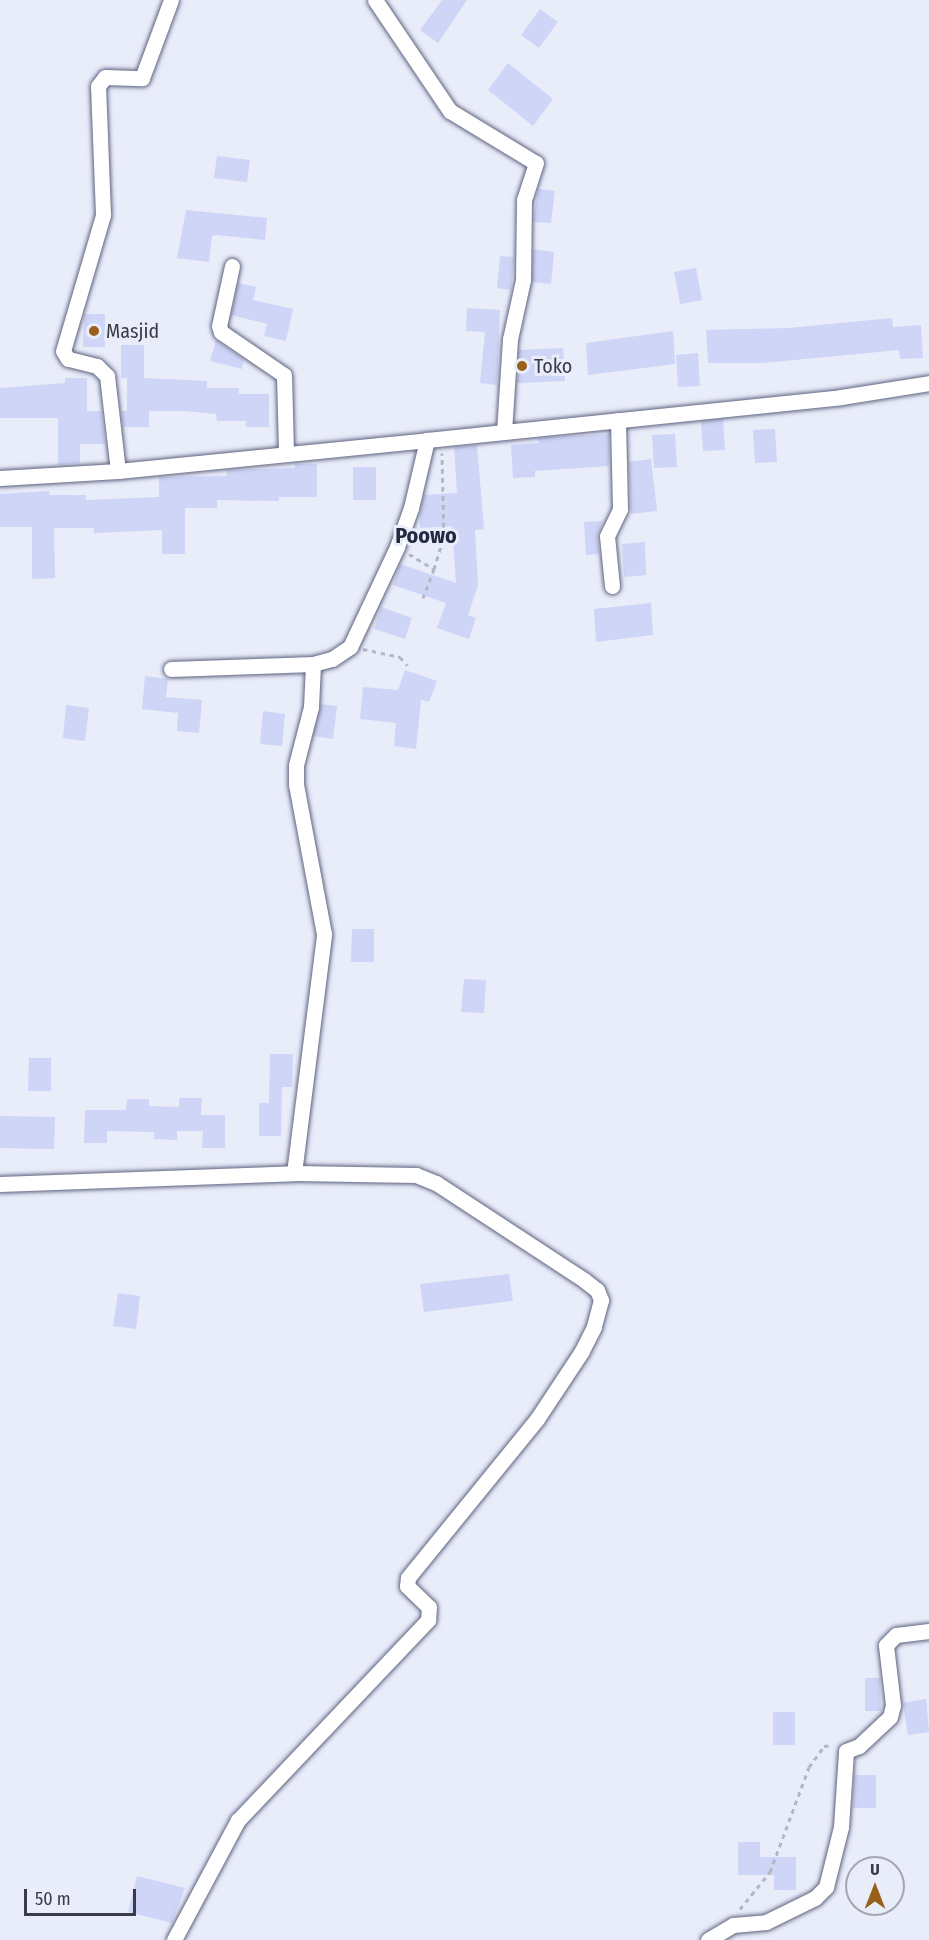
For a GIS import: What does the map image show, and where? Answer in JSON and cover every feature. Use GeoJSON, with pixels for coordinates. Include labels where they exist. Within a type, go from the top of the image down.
{"type":"FeatureCollection","features":[{"type":"Feature","properties":{"kind":"street"},"geometry":{"type":"LineString","coordinates":[[118,471],[107,376],[97,366],[68,359],[63,351],[103,215],[98,86],[105,77],[142,78],[171,0]]}},
{"type":"Feature","properties":{"kind":"street"},"geometry":{"type":"LineString","coordinates":[[375,0],[450,111],[536,163],[524,200],[523,280],[510,339],[504,431]]}},
{"type":"Feature","properties":{"kind":"street"},"geometry":{"type":"LineString","coordinates":[[232,266],[219,326],[284,375],[286,454]]}},
{"type":"Feature","properties":{"kind":"street"},"geometry":{"type":"LineString","coordinates":[[0,478],[118,471],[434,440],[841,397],[929,382]]}},
{"type":"Feature","properties":{"kind":"street"},"geometry":{"type":"LineString","coordinates":[[612,586],[607,536],[620,509],[618,420]]}},
{"type":"Feature","properties":{"kind":"street"},"geometry":{"type":"LineString","coordinates":[[171,669],[313,664],[332,659],[350,647],[397,547],[434,440]]}},
{"type":"Feature","properties":{"kind":"street"},"geometry":{"type":"LineString","coordinates":[[294,1173],[324,934],[296,784],[297,765],[311,707],[313,664]]}},
{"type":"Feature","properties":{"kind":"street"},"geometry":{"type":"LineString","coordinates":[[0,1184],[294,1173],[397,1173],[436,1183],[590,1284],[601,1300],[600,1310],[582,1351],[537,1419],[408,1578],[407,1586],[429,1607],[428,1620],[238,1820],[174,1940]]}},
{"type":"Feature","properties":{"kind":"street"},"geometry":{"type":"LineString","coordinates":[[708,1940],[723,1929],[766,1922],[815,1898],[826,1887],[841,1827],[846,1751],[859,1746],[890,1718],[893,1705],[886,1645],[896,1635],[929,1631]]}},
{"type":"Feature","properties":{"kind":"path"},"geometry":{"type":"LineString","coordinates":[[423,598],[444,536],[434,440]]}},
{"type":"Feature","properties":{"kind":"path"},"geometry":{"type":"LineString","coordinates":[[397,547],[434,569]]}},
{"type":"Feature","properties":{"kind":"path"},"geometry":{"type":"LineString","coordinates":[[350,647],[400,657],[407,665]]}},
{"type":"Feature","properties":{"kind":"path"},"geometry":{"type":"LineString","coordinates":[[723,1929],[770,1872],[817,1754],[824,1746],[838,1744],[846,1751]]}},
{"type":"Feature","properties":{"kind":"building"},"geometry":{"type":"Polygon","coordinates":[[[442,0],[467,0],[438,43],[420,30],[442,0]]]}},
{"type":"Feature","properties":{"kind":"building"},"geometry":{"type":"Polygon","coordinates":[[[540,9],[558,22],[539,48],[521,35],[540,9]]]}},
{"type":"Feature","properties":{"kind":"building"},"geometry":{"type":"Polygon","coordinates":[[[508,63],[553,99],[533,126],[488,90],[508,63]]]}},
{"type":"Feature","properties":{"kind":"building"},"geometry":{"type":"Polygon","coordinates":[[[217,156],[250,160],[247,182],[214,178],[217,156]]]}},
{"type":"Feature","properties":{"kind":"building"},"geometry":{"type":"Polygon","coordinates":[[[538,189],[555,191],[551,223],[533,222],[538,189]]]}},
{"type":"Feature","properties":{"kind":"building"},"geometry":{"type":"Polygon","coordinates":[[[186,210],[267,218],[265,240],[216,235],[212,236],[209,262],[177,258],[186,210]]]}},
{"type":"Feature","properties":{"kind":"building"},"geometry":{"type":"Polygon","coordinates":[[[533,249],[554,252],[551,284],[532,282],[533,249]]]}},
{"type":"Feature","properties":{"kind":"building"},"geometry":{"type":"Polygon","coordinates":[[[500,256],[514,257],[511,290],[497,288],[500,256]]]}},
{"type":"Feature","properties":{"kind":"building"},"geometry":{"type":"Polygon","coordinates":[[[696,268],[702,300],[680,304],[674,272],[696,268]]]}},
{"type":"Feature","properties":{"kind":"building"},"geometry":{"type":"Polygon","coordinates":[[[238,283],[256,287],[253,300],[293,309],[286,341],[264,336],[267,324],[231,315],[238,283]]]}},
{"type":"Feature","properties":{"kind":"building"},"geometry":{"type":"Polygon","coordinates":[[[467,308],[500,310],[497,385],[480,383],[485,332],[466,331],[467,308]]]}},
{"type":"Feature","properties":{"kind":"building","name":"Masjid"},"geometry":{"type":"Polygon","coordinates":[[[84,314],[105,314],[105,347],[83,347],[84,314]]]}},
{"type":"Feature","properties":{"kind":"building"},"geometry":{"type":"Polygon","coordinates":[[[892,318],[893,327],[921,325],[923,358],[900,359],[899,350],[763,363],[708,363],[706,330],[789,328],[892,318]]]}},
{"type":"Feature","properties":{"kind":"building"},"geometry":{"type":"Polygon","coordinates":[[[673,331],[675,364],[588,375],[586,343],[673,331]]]}},
{"type":"Feature","properties":{"kind":"building"},"geometry":{"type":"Polygon","coordinates":[[[216,340],[244,360],[242,369],[210,361],[216,340]]]}},
{"type":"Feature","properties":{"kind":"building"},"geometry":{"type":"Polygon","coordinates":[[[121,345],[144,345],[144,378],[207,381],[207,388],[239,388],[239,394],[269,394],[269,427],[246,427],[246,421],[217,421],[216,414],[149,411],[149,427],[123,427],[121,411],[127,411],[127,378],[121,378],[121,345]]]}},
{"type":"Feature","properties":{"kind":"building"},"geometry":{"type":"Polygon","coordinates":[[[563,348],[565,381],[517,383],[519,350],[563,348]]]}},
{"type":"Feature","properties":{"kind":"building"},"geometry":{"type":"Polygon","coordinates":[[[698,353],[700,386],[678,387],[676,355],[698,353]]]}},
{"type":"Feature","properties":{"kind":"building"},"geometry":{"type":"Polygon","coordinates":[[[65,378],[87,378],[87,411],[101,411],[105,444],[80,444],[80,463],[58,465],[58,418],[0,418],[0,388],[65,383],[65,378]]]}},
{"type":"Feature","properties":{"kind":"building"},"geometry":{"type":"Polygon","coordinates":[[[723,419],[725,450],[703,451],[701,421],[723,419]]]}},
{"type":"Feature","properties":{"kind":"building"},"geometry":{"type":"Polygon","coordinates":[[[775,429],[777,462],[755,463],[753,430],[775,429]]]}},
{"type":"Feature","properties":{"kind":"building"},"geometry":{"type":"Polygon","coordinates":[[[609,434],[609,466],[535,471],[535,477],[513,478],[511,445],[539,443],[538,438],[609,434]]]}},
{"type":"Feature","properties":{"kind":"building"},"geometry":{"type":"Polygon","coordinates":[[[675,434],[677,467],[654,468],[652,435],[675,434]]]}},
{"type":"Feature","properties":{"kind":"building"},"geometry":{"type":"Polygon","coordinates":[[[477,445],[484,529],[475,530],[478,585],[468,615],[476,618],[469,639],[437,628],[446,603],[393,585],[400,564],[456,583],[452,526],[420,528],[420,513],[424,495],[457,493],[454,447],[477,445]]]}},
{"type":"Feature","properties":{"kind":"building"},"geometry":{"type":"Polygon","coordinates":[[[651,459],[657,511],[631,514],[629,462],[651,459]]]}},
{"type":"Feature","properties":{"kind":"building"},"geometry":{"type":"Polygon","coordinates":[[[295,464],[317,464],[317,497],[279,497],[279,501],[217,500],[217,508],[185,508],[185,554],[162,554],[162,530],[94,533],[94,528],[54,528],[55,578],[32,579],[32,527],[0,527],[0,494],[49,491],[49,495],[86,495],[86,500],[159,497],[159,477],[227,476],[227,470],[295,468],[295,464]]]}},
{"type":"Feature","properties":{"kind":"building"},"geometry":{"type":"Polygon","coordinates":[[[353,467],[376,467],[376,500],[353,500],[353,467]]]}},
{"type":"Feature","properties":{"kind":"building"},"geometry":{"type":"Polygon","coordinates":[[[603,521],[597,536],[599,554],[586,555],[584,522],[603,521]]]}},
{"type":"Feature","properties":{"kind":"building"},"geometry":{"type":"Polygon","coordinates":[[[645,542],[646,575],[624,577],[622,544],[645,542]]]}},
{"type":"Feature","properties":{"kind":"building"},"geometry":{"type":"Polygon","coordinates":[[[651,603],[653,635],[596,642],[594,609],[651,603]]]}},
{"type":"Feature","properties":{"kind":"building"},"geometry":{"type":"Polygon","coordinates":[[[381,607],[412,618],[405,639],[374,629],[381,607]]]}},
{"type":"Feature","properties":{"kind":"building"},"geometry":{"type":"Polygon","coordinates":[[[405,670],[437,681],[429,702],[421,700],[416,749],[394,746],[396,723],[360,719],[363,687],[398,690],[405,670]]]}},
{"type":"Feature","properties":{"kind":"building"},"geometry":{"type":"Polygon","coordinates":[[[145,676],[168,679],[166,697],[202,700],[199,733],[177,731],[178,713],[142,709],[145,676]]]}},
{"type":"Feature","properties":{"kind":"building"},"geometry":{"type":"Polygon","coordinates":[[[321,704],[337,706],[333,739],[313,736],[321,704]]]}},
{"type":"Feature","properties":{"kind":"building"},"geometry":{"type":"Polygon","coordinates":[[[66,705],[89,708],[85,741],[63,738],[66,705]]]}},
{"type":"Feature","properties":{"kind":"building"},"geometry":{"type":"Polygon","coordinates":[[[263,711],[285,714],[282,746],[260,744],[263,711]]]}},
{"type":"Feature","properties":{"kind":"building"},"geometry":{"type":"Polygon","coordinates":[[[352,929],[374,929],[374,962],[351,962],[352,929]]]}},
{"type":"Feature","properties":{"kind":"building"},"geometry":{"type":"Polygon","coordinates":[[[464,979],[486,980],[484,1013],[461,1012],[464,979]]]}},
{"type":"Feature","properties":{"kind":"building"},"geometry":{"type":"Polygon","coordinates":[[[270,1054],[293,1054],[292,1087],[282,1087],[281,1136],[259,1136],[259,1103],[269,1103],[270,1054]]]}},
{"type":"Feature","properties":{"kind":"building"},"geometry":{"type":"Polygon","coordinates":[[[29,1058],[51,1058],[51,1091],[28,1091],[29,1058]]]}},
{"type":"Feature","properties":{"kind":"building"},"geometry":{"type":"Polygon","coordinates":[[[179,1098],[202,1098],[201,1115],[225,1115],[225,1148],[202,1148],[203,1131],[177,1131],[177,1140],[154,1139],[154,1132],[107,1131],[107,1143],[84,1143],[85,1110],[126,1110],[127,1099],[149,1099],[149,1106],[179,1107],[179,1098]]]}},
{"type":"Feature","properties":{"kind":"building"},"geometry":{"type":"Polygon","coordinates":[[[0,1116],[55,1117],[54,1149],[0,1148],[0,1116]]]}},
{"type":"Feature","properties":{"kind":"building"},"geometry":{"type":"Polygon","coordinates":[[[509,1274],[513,1301],[424,1312],[420,1284],[509,1274]]]}},
{"type":"Feature","properties":{"kind":"building"},"geometry":{"type":"Polygon","coordinates":[[[118,1293],[140,1296],[136,1329],[113,1326],[118,1293]]]}},
{"type":"Feature","properties":{"kind":"building"},"geometry":{"type":"Polygon","coordinates":[[[865,1678],[880,1678],[881,1711],[865,1711],[865,1678]]]}},
{"type":"Feature","properties":{"kind":"building"},"geometry":{"type":"Polygon","coordinates":[[[926,1699],[929,1732],[908,1735],[903,1703],[926,1699]]]}},
{"type":"Feature","properties":{"kind":"building"},"geometry":{"type":"Polygon","coordinates":[[[773,1712],[795,1712],[795,1745],[773,1745],[773,1712]]]}},
{"type":"Feature","properties":{"kind":"building"},"geometry":{"type":"Polygon","coordinates":[[[854,1775],[876,1775],[876,1808],[853,1808],[854,1775]]]}},
{"type":"Feature","properties":{"kind":"building"},"geometry":{"type":"Polygon","coordinates":[[[738,1842],[760,1842],[760,1857],[796,1857],[796,1890],[774,1890],[774,1875],[738,1875],[738,1842]]]}},
{"type":"Feature","properties":{"kind":"building"},"geometry":{"type":"Polygon","coordinates":[[[137,1876],[185,1888],[172,1923],[128,1912],[137,1876]]]}},
{"type":"Feature","properties":{"kind":"place","name":"Masjid"},"geometry":{"type":"Point","coordinates":[94,331]}},
{"type":"Feature","properties":{"kind":"place","name":"Toko"},"geometry":{"type":"Point","coordinates":[522,366]}},
{"type":"Feature","properties":{"kind":"district","name":"Poowo"},"geometry":{"type":"Point","coordinates":[426,536]}}]}
